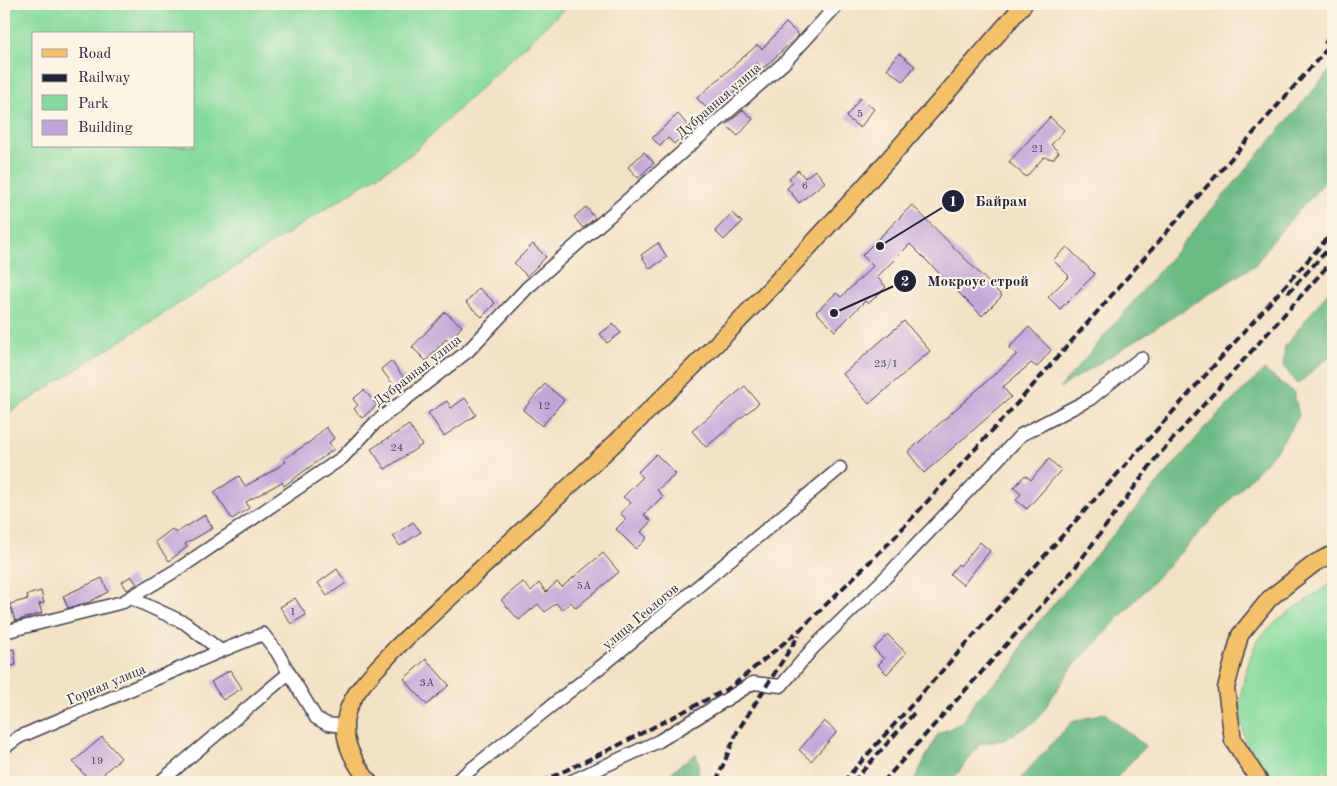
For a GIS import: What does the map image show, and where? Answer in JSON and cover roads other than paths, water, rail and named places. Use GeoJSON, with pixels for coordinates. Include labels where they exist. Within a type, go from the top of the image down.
{"type":"FeatureCollection","features":[{"type":"Feature","properties":{"kind":"main road"},"geometry":{"type":"LineString","coordinates":[[369,782],[348,748],[343,726],[351,701],[373,674],[398,646],[624,435],[761,298],[839,216],[1024,4]]}},
{"type":"Feature","properties":{"kind":"main road"},"geometry":{"type":"LineString","coordinates":[[1260,782],[1233,740],[1226,688],[1240,635],[1270,598],[1315,563],[1333,554]]}},
{"type":"Feature","properties":{"kind":"street","name":"Дубравная улица"},"geometry":{"type":"LineString","coordinates":[[4,632],[123,602],[131,598],[180,568],[342,458],[376,422],[468,351],[527,288],[784,63],[838,4]]}},
{"type":"Feature","properties":{"kind":"street"},"geometry":{"type":"LineString","coordinates":[[570,782],[660,741],[753,683],[781,686],[813,648],[888,575],[1021,435],[1090,399],[1141,358]]}},
{"type":"Feature","properties":{"kind":"street","name":"улица Геологов"},"geometry":{"type":"LineString","coordinates":[[455,782],[618,653],[840,468]]}},
{"type":"Feature","properties":{"kind":"street"},"geometry":{"type":"LineString","coordinates":[[131,598],[185,624],[222,651]]}},
{"type":"Feature","properties":{"kind":"street","name":"Горная улица"},"geometry":{"type":"LineString","coordinates":[[4,748],[19,737],[264,634],[278,652],[290,673]]}},
{"type":"Feature","properties":{"kind":"street"},"geometry":{"type":"LineString","coordinates":[[160,782],[290,673],[316,718],[326,724],[343,726]]}},
{"type":"Feature","properties":{"kind":"railway"},"geometry":{"type":"LineString","coordinates":[[1325,44],[1333,28]]}},
{"type":"Feature","properties":{"kind":"railway"},"geometry":{"type":"LineString","coordinates":[[541,782],[615,747],[731,687],[802,628],[891,541],[1021,399],[1333,42]]}},
{"type":"Feature","properties":{"kind":"railway"},"geometry":{"type":"LineString","coordinates":[[843,782],[1333,232]]}},
{"type":"Feature","properties":{"kind":"railway"},"geometry":{"type":"LineString","coordinates":[[1288,293],[1333,244]]}},
{"type":"Feature","properties":{"kind":"railway"},"geometry":{"type":"LineString","coordinates":[[883,782],[1074,569],[1156,458],[1333,260]]}},
{"type":"Feature","properties":{"kind":"railway"},"geometry":{"type":"LineString","coordinates":[[716,782],[737,732],[799,635]]}},
{"type":"Feature","properties":{"kind":"railway"},"geometry":{"type":"LineString","coordinates":[[853,782],[914,713]]}},
{"type":"Feature","properties":{"kind":"place","name":"Байрам"},"geometry":{"type":"Point","coordinates":[880,246]}},
{"type":"Feature","properties":{"kind":"place","name":"Мокроус строй"},"geometry":{"type":"Point","coordinates":[834,313]}}]}
